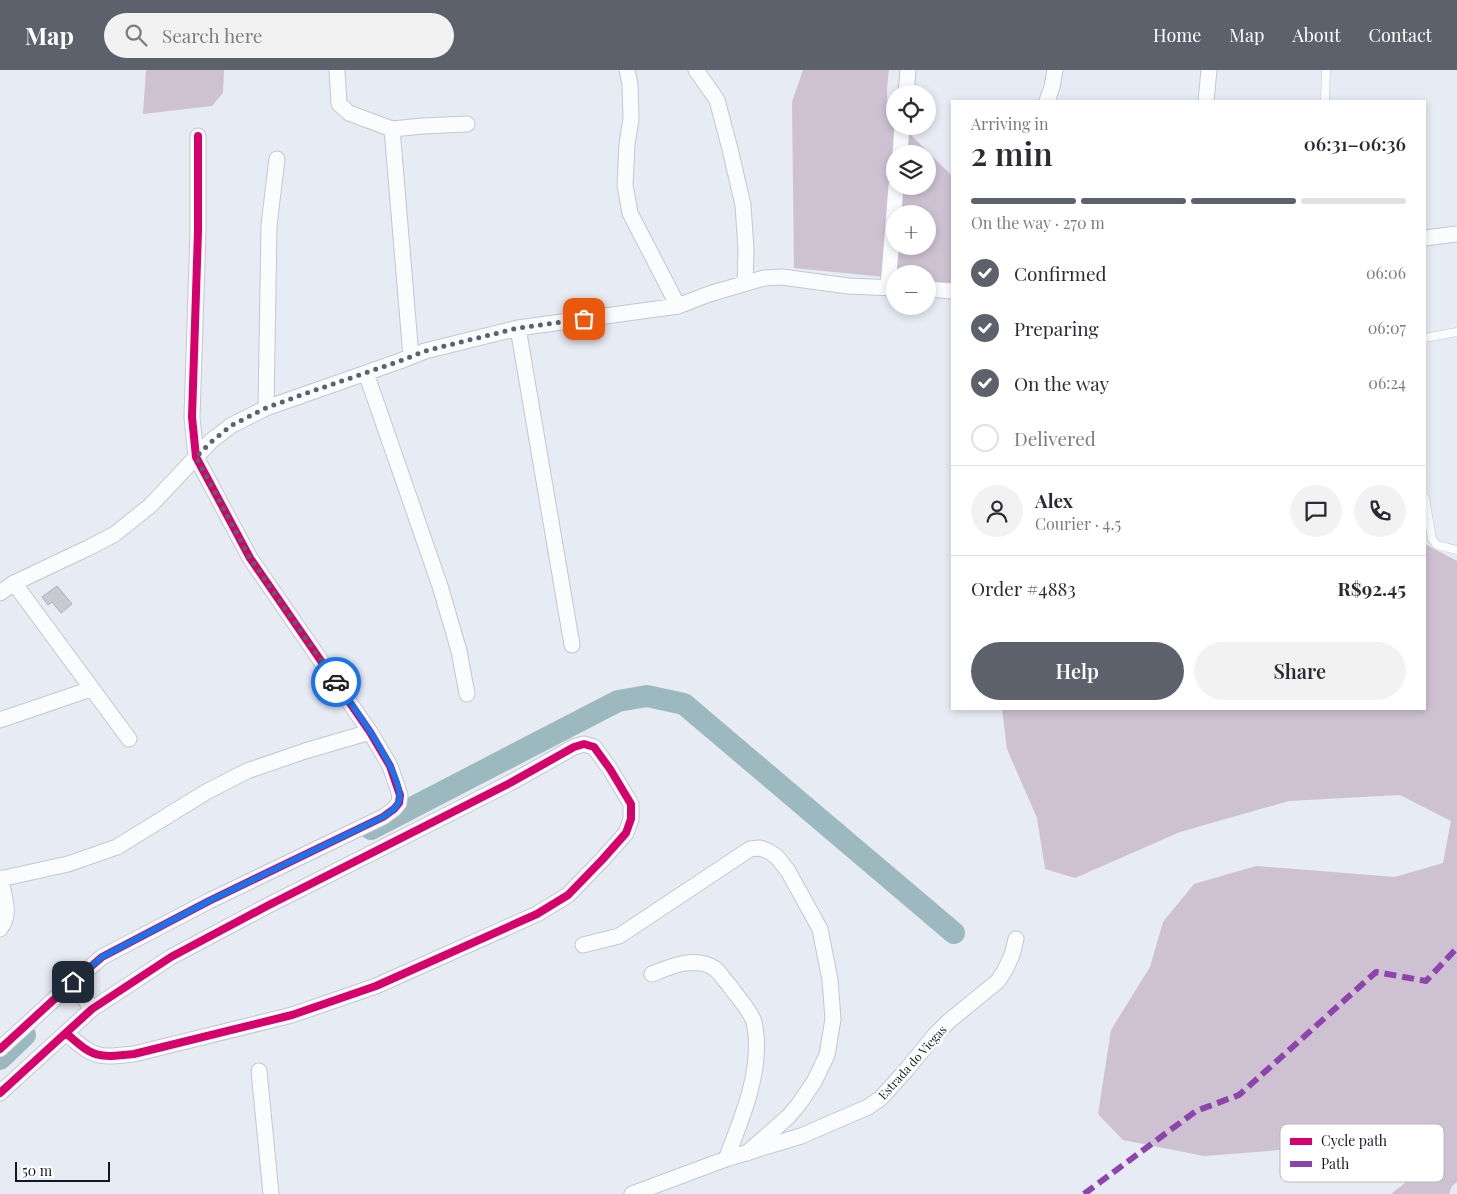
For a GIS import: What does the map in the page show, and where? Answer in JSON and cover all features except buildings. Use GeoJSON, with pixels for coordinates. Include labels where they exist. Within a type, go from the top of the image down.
{"type":"FeatureCollection","features":[{"type":"Feature","properties":{"kind":"street"},"geometry":{"type":"LineString","coordinates":[[337,70],[339,104],[349,112],[392,129],[467,124]]}},
{"type":"Feature","properties":{"kind":"street"},"geometry":{"type":"LineString","coordinates":[[627,70],[630,84],[632,119],[627,144],[625,185],[630,213],[678,306]]}},
{"type":"Feature","properties":{"kind":"street"},"geometry":{"type":"LineString","coordinates":[[696,70],[717,100],[743,205],[746,283]]}},
{"type":"Feature","properties":{"kind":"street"},"geometry":{"type":"LineString","coordinates":[[907,85],[908,70]]}},
{"type":"Feature","properties":{"kind":"street"},"geometry":{"type":"LineString","coordinates":[[1047,100],[1055,70]]}},
{"type":"Feature","properties":{"kind":"street"},"geometry":{"type":"LineString","coordinates":[[1206,100],[1209,70]]}},
{"type":"Feature","properties":{"kind":"street"},"geometry":{"type":"LineString","coordinates":[[392,129],[410,357]]}},
{"type":"Feature","properties":{"kind":"street"},"geometry":{"type":"LineString","coordinates":[[0,1049],[102,957],[209,901],[383,817],[399,803],[398,785],[390,766],[370,732],[250,558],[196,457],[192,416],[198,231],[198,136]]}},
{"type":"Feature","properties":{"kind":"street"},"geometry":{"type":"LineString","coordinates":[[266,408],[269,225],[277,159]]}},
{"type":"Feature","properties":{"kind":"street"},"geometry":{"type":"LineString","coordinates":[[893,265],[896,195]]}},
{"type":"Feature","properties":{"kind":"street"},"geometry":{"type":"LineString","coordinates":[[1426,238],[1457,234]]}},
{"type":"Feature","properties":{"kind":"street"},"geometry":{"type":"LineString","coordinates":[[0,593],[14,583],[115,534],[151,505],[211,442],[232,425],[266,408],[425,351],[518,328],[678,306],[709,294],[764,278],[782,277],[848,286],[886,288]]}},
{"type":"Feature","properties":{"kind":"street"},"geometry":{"type":"LineString","coordinates":[[936,289],[951,290]]}},
{"type":"Feature","properties":{"kind":"street"},"geometry":{"type":"LineString","coordinates":[[518,328],[572,644]]}},
{"type":"Feature","properties":{"kind":"street"},"geometry":{"type":"LineString","coordinates":[[366,373],[440,586],[460,651],[467,694]]}},
{"type":"Feature","properties":{"kind":"street"},"geometry":{"type":"LineString","coordinates":[[14,583],[129,739]]}},
{"type":"Feature","properties":{"kind":"street"},"geometry":{"type":"LineString","coordinates":[[0,720],[91,689]]}},
{"type":"Feature","properties":{"kind":"street"},"geometry":{"type":"LineString","coordinates":[[0,929],[8,909],[0,878],[68,864],[117,847],[206,792],[247,771],[305,751],[370,732]]}},
{"type":"Feature","properties":{"kind":"street"},"geometry":{"type":"LineString","coordinates":[[0,1093],[92,1009],[171,957],[367,854],[510,783],[574,746],[584,744],[594,747],[631,804],[631,819],[626,833],[568,895],[537,914],[376,986],[292,1014],[134,1054],[108,1057],[95,1055],[83,1048],[66,1033]]}},
{"type":"Feature","properties":{"kind":"street"},"geometry":{"type":"LineString","coordinates":[[583,945],[619,936],[750,849],[760,848],[768,851],[788,871],[820,929],[830,980],[833,1019],[827,1055],[814,1082],[800,1104],[788,1118],[747,1153]]}},
{"type":"Feature","properties":{"kind":"street","name":"Estrada do Viegas"},"geometry":{"type":"LineString","coordinates":[[632,1194],[726,1159],[801,1136],[868,1107],[881,1098],[949,1021],[998,981],[1012,955],[1016,938]]}},
{"type":"Feature","properties":{"kind":"street"},"geometry":{"type":"LineString","coordinates":[[652,974],[668,967],[702,962],[716,969],[741,1000],[754,1021],[757,1045],[754,1074],[740,1122],[726,1159]]}},
{"type":"Feature","properties":{"kind":"street"},"geometry":{"type":"LineString","coordinates":[[73,982],[92,1009]]}},
{"type":"Feature","properties":{"kind":"street"},"geometry":{"type":"LineString","coordinates":[[259,1071],[271,1194]]}},
{"type":"Feature","properties":{"kind":"lane"},"geometry":{"type":"LineString","coordinates":[[1325,100],[1326,70]]}},
{"type":"Feature","properties":{"kind":"lane"},"geometry":{"type":"LineString","coordinates":[[1426,338],[1457,332]]}},
{"type":"Feature","properties":{"kind":"lane"},"geometry":{"type":"LineString","coordinates":[[1426,504],[1432,539],[1437,544],[1457,550]]}},
{"type":"Feature","properties":{"kind":"shaded area"},"geometry":{"type":"Polygon","coordinates":[[[146,70],[224,70],[223,93],[212,106],[143,114],[146,70]]]}},
{"type":"Feature","properties":{"kind":"shaded area"},"geometry":{"type":"Polygon","coordinates":[[[803,70],[889,70],[886,85],[886,135],[911,135],[921,145],[886,145],[886,195],[936,195],[936,160],[951,175],[951,283],[936,282],[936,265],[886,265],[886,277],[794,268],[792,102],[803,70]]]}},
{"type":"Feature","properties":{"kind":"shaded area"},"geometry":{"type":"Polygon","coordinates":[[[1426,545],[1457,561],[1457,1182],[1452,1186],[1449,1194],[1391,1194],[1406,1182],[1444,1182],[1444,1124],[1280,1124],[1280,1150],[1204,1156],[1123,1140],[1098,1114],[1111,1030],[1150,967],[1163,922],[1194,884],[1256,866],[1395,877],[1443,863],[1451,821],[1400,795],[1289,801],[1180,832],[1075,878],[1045,869],[1037,818],[1007,749],[1002,710],[1426,710],[1426,545]]]}},
{"type":"Feature","properties":{"kind":"waterway"},"geometry":{"type":"LineString","coordinates":[[371,829],[618,701],[647,696],[684,704],[954,933]]}},
{"type":"Feature","properties":{"kind":"waterway"},"geometry":{"type":"LineString","coordinates":[[0,1059],[25,1035]]}},
{"type":"Feature","properties":{"kind":"marked path"},"geometry":{"type":"LineString","coordinates":[[1084,1194],[1196,1111],[1239,1095],[1376,972],[1426,981],[1457,948]]}},
{"type":"Feature","properties":{"kind":"cycle path"},"geometry":{"type":"LineString","coordinates":[[0,1049],[102,957],[209,901],[383,817],[399,803],[400,795],[390,766],[370,732],[250,558],[196,457],[192,417],[198,231],[198,136]]}},
{"type":"Feature","properties":{"kind":"cycle path"},"geometry":{"type":"LineString","coordinates":[[0,1093],[92,1009],[171,957],[267,906],[510,783],[574,747],[584,744],[594,747],[631,804],[631,819],[626,833],[568,895],[537,914],[376,986],[292,1015],[134,1054],[104,1056],[90,1052],[66,1033]]}},
{"type":"Feature","properties":{"kind":"way so far"},"geometry":{"type":"LineString","coordinates":[[336,682],[250,558],[196,457],[232,425],[266,408],[304,394],[425,351],[518,328],[584,319]]}},
{"type":"Feature","properties":{"kind":"route"},"geometry":{"type":"LineString","coordinates":[[73,982],[102,957],[209,901],[383,817],[394,809],[399,803],[400,795],[390,766],[370,732],[336,682]]}}]}
